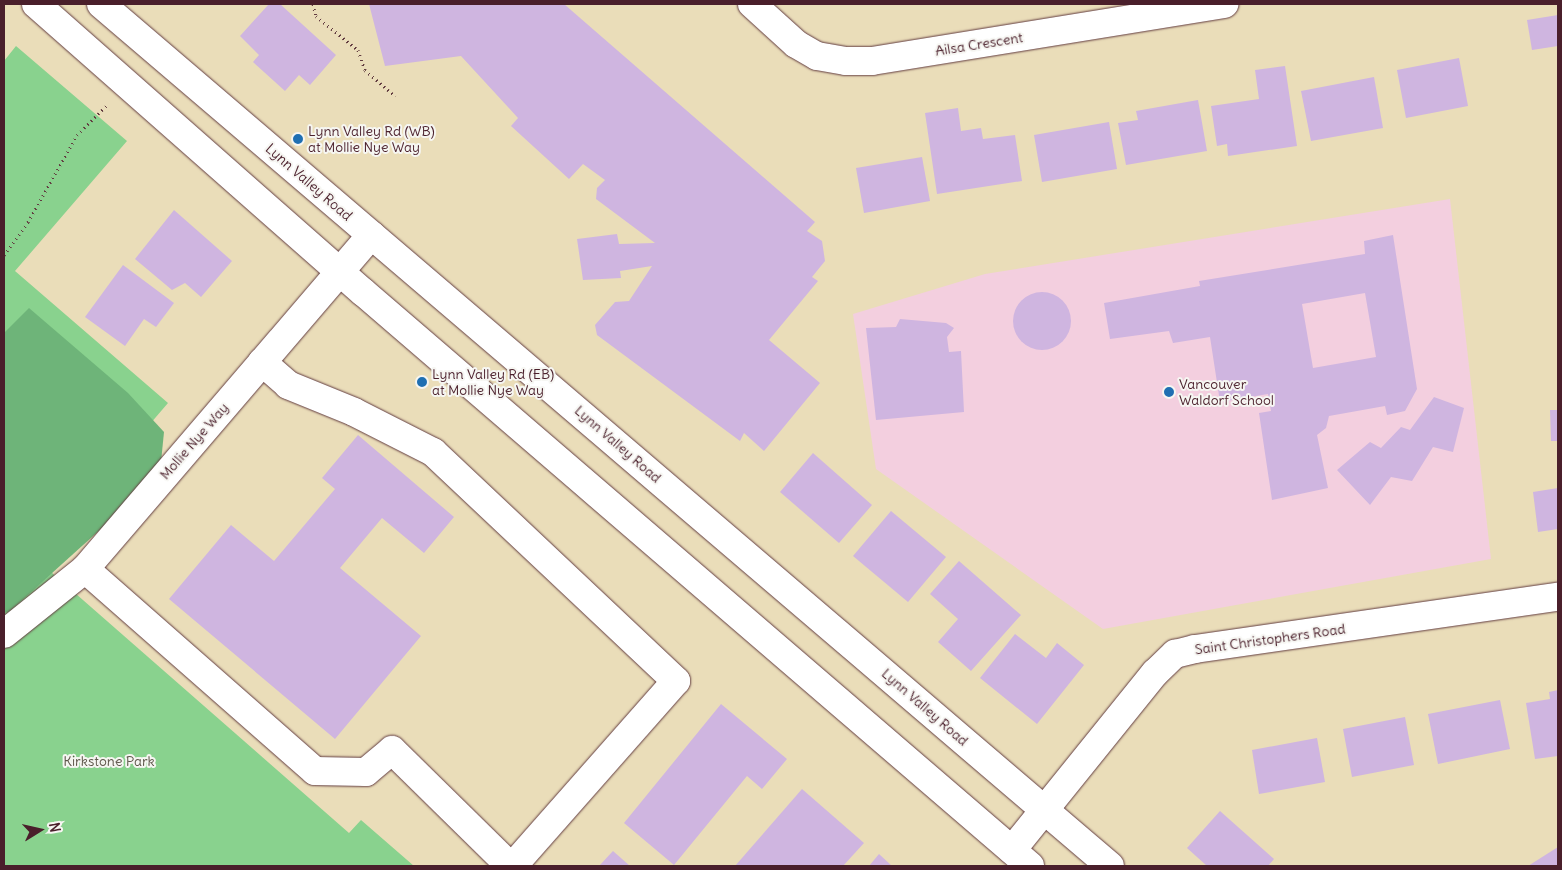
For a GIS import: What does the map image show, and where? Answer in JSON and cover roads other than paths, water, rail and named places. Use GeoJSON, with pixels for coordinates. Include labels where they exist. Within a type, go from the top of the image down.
{"type":"FeatureCollection","features":[{"type":"Feature","properties":{"kind":"main road"},"geometry":{"type":"LineString","coordinates":[[36,4],[340,272],[1021,858]]}},
{"type":"Feature","properties":{"kind":"main road","name":"Lynn Valley Road"},"geometry":{"type":"LineString","coordinates":[[101,4],[1110,866]]}},
{"type":"Feature","properties":{"kind":"main road","name":"Ailsa Crescent"},"geometry":{"type":"LineString","coordinates":[[752,4],[796,44],[817,56],[846,61],[872,61],[1224,4]]}},
{"type":"Feature","properties":{"kind":"main road","name":"Mollie Nye Way"},"geometry":{"type":"LineString","coordinates":[[4,634],[85,569],[371,235]]}},
{"type":"Feature","properties":{"kind":"main road"},"geometry":{"type":"LineString","coordinates":[[85,569],[315,771],[366,772],[392,750],[512,866],[676,681],[433,452],[354,412],[288,385],[262,362]]}},
{"type":"Feature","properties":{"kind":"main road","name":"Saint Christophers Road"},"geometry":{"type":"LineString","coordinates":[[1021,858],[1044,809],[1155,673],[1176,654],[1195,649],[1558,597]]}},
{"type":"Feature","properties":{"kind":"place","name":"Lynn Valley Rd (WB) at Mollie Nye Way"},"geometry":{"type":"Point","coordinates":[298,139]}},
{"type":"Feature","properties":{"kind":"place","name":"Lynn Valley Rd (EB) at Mollie Nye Way"},"geometry":{"type":"Point","coordinates":[422,382]}},
{"type":"Feature","properties":{"kind":"place","name":"Vancouver Waldorf School"},"geometry":{"type":"Point","coordinates":[1169,392]}},
{"type":"Feature","properties":{"kind":"park label","name":"Kirkstone Park"},"geometry":{"type":"Point","coordinates":[109,761]}}]}
